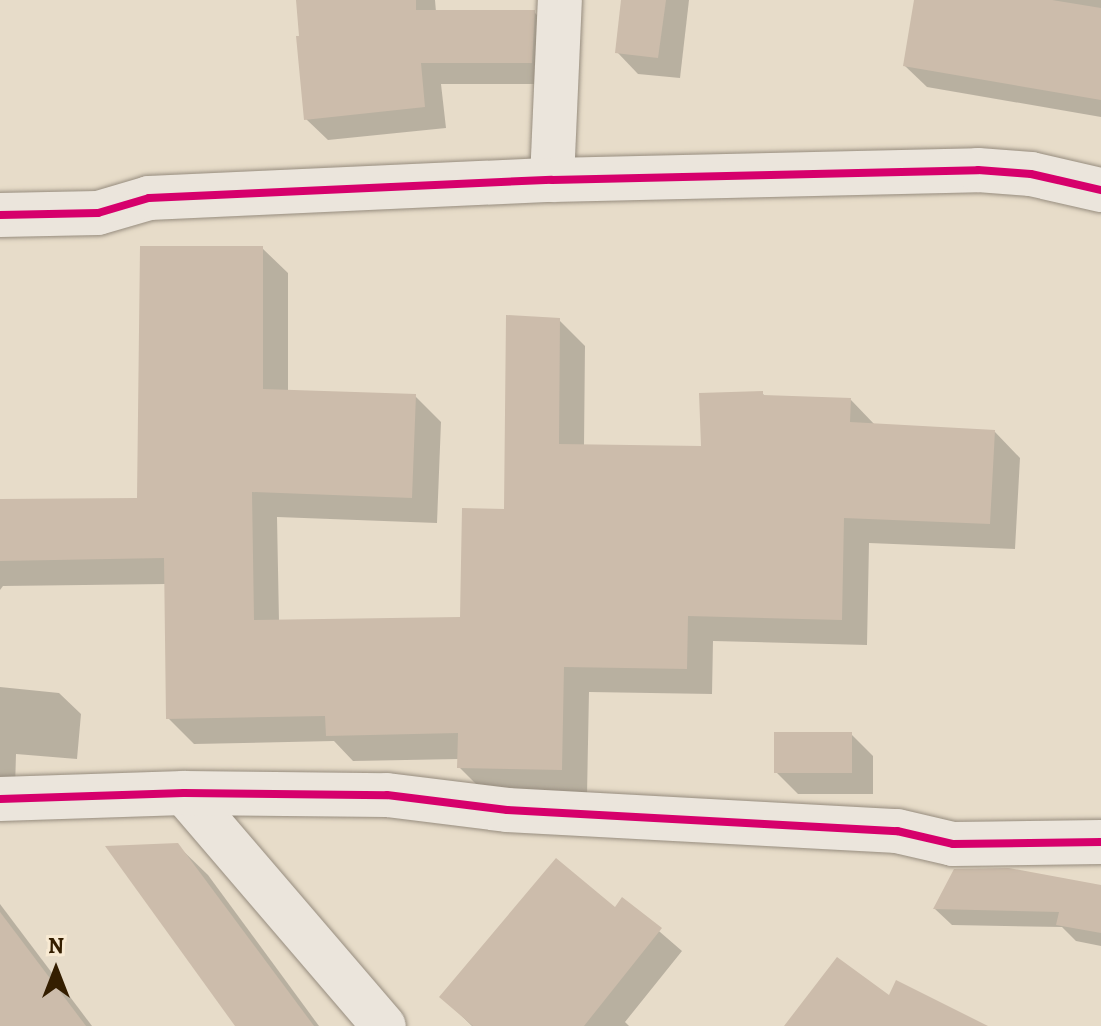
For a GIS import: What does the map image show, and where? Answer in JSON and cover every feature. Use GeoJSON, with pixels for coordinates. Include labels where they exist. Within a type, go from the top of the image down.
{"type":"FeatureCollection","features":[{"type":"Feature","properties":{"kind":"street"},"geometry":{"type":"LineString","coordinates":[[552,180],[560,0]]}},
{"type":"Feature","properties":{"kind":"street"},"geometry":{"type":"LineString","coordinates":[[0,215],[98,213],[149,198],[552,180],[978,170],[1031,174],[1101,190]]}},
{"type":"Feature","properties":{"kind":"street"},"geometry":{"type":"LineString","coordinates":[[0,799],[184,793],[387,795],[507,810],[815,824],[897,831],[953,844],[1101,842]]}},
{"type":"Feature","properties":{"kind":"street"},"geometry":{"type":"LineString","coordinates":[[184,793],[384,1026]]}},
{"type":"Feature","properties":{"kind":"building"},"geometry":{"type":"Polygon","coordinates":[[[296,0],[416,0],[416,10],[535,10],[532,63],[421,63],[425,107],[304,120],[296,0]]]}},
{"type":"Feature","properties":{"kind":"building"},"geometry":{"type":"Polygon","coordinates":[[[621,0],[666,0],[658,58],[615,53],[621,0]]]}},
{"type":"Feature","properties":{"kind":"building"},"geometry":{"type":"Polygon","coordinates":[[[914,0],[1052,0],[1101,8],[1101,100],[903,66],[914,0]]]}},
{"type":"Feature","properties":{"kind":"building"},"geometry":{"type":"Polygon","coordinates":[[[140,246],[263,246],[263,389],[416,394],[412,498],[252,492],[254,620],[460,617],[462,508],[504,509],[506,315],[560,318],[559,444],[701,446],[699,393],[763,391],[763,395],[851,398],[850,422],[995,430],[990,524],[844,518],[842,620],[688,616],[687,669],[564,667],[562,770],[457,768],[458,733],[326,736],[325,716],[166,719],[164,558],[0,561],[0,499],[137,498],[140,246]]]}},
{"type":"Feature","properties":{"kind":"building"},"geometry":{"type":"Polygon","coordinates":[[[774,732],[852,732],[852,773],[774,773],[774,732]]]}},
{"type":"Feature","properties":{"kind":"building"},"geometry":{"type":"Polygon","coordinates":[[[178,843],[314,1026],[235,1026],[105,846],[178,843]]]}},
{"type":"Feature","properties":{"kind":"building"},"geometry":{"type":"Polygon","coordinates":[[[556,858],[615,907],[622,897],[662,928],[584,1026],[473,1026],[439,997],[556,858]]]}},
{"type":"Feature","properties":{"kind":"building"},"geometry":{"type":"Polygon","coordinates":[[[1009,868],[1101,885],[1101,933],[1056,925],[1059,912],[933,909],[954,869],[1009,868]]]}},
{"type":"Feature","properties":{"kind":"building"},"geometry":{"type":"Polygon","coordinates":[[[0,912],[86,1026],[0,1026],[0,912]]]}},
{"type":"Feature","properties":{"kind":"building"},"geometry":{"type":"Polygon","coordinates":[[[837,957],[889,995],[896,980],[988,1026],[784,1026],[837,957]]]}},
{"type":"Feature","properties":{"kind":"cycle path"},"geometry":{"type":"LineString","coordinates":[[0,215],[98,213],[149,198],[552,180],[978,170],[1031,174],[1101,190]]}},
{"type":"Feature","properties":{"kind":"cycle path"},"geometry":{"type":"LineString","coordinates":[[0,799],[184,793],[387,795],[507,810],[897,831],[953,844],[1101,842]]}}]}
